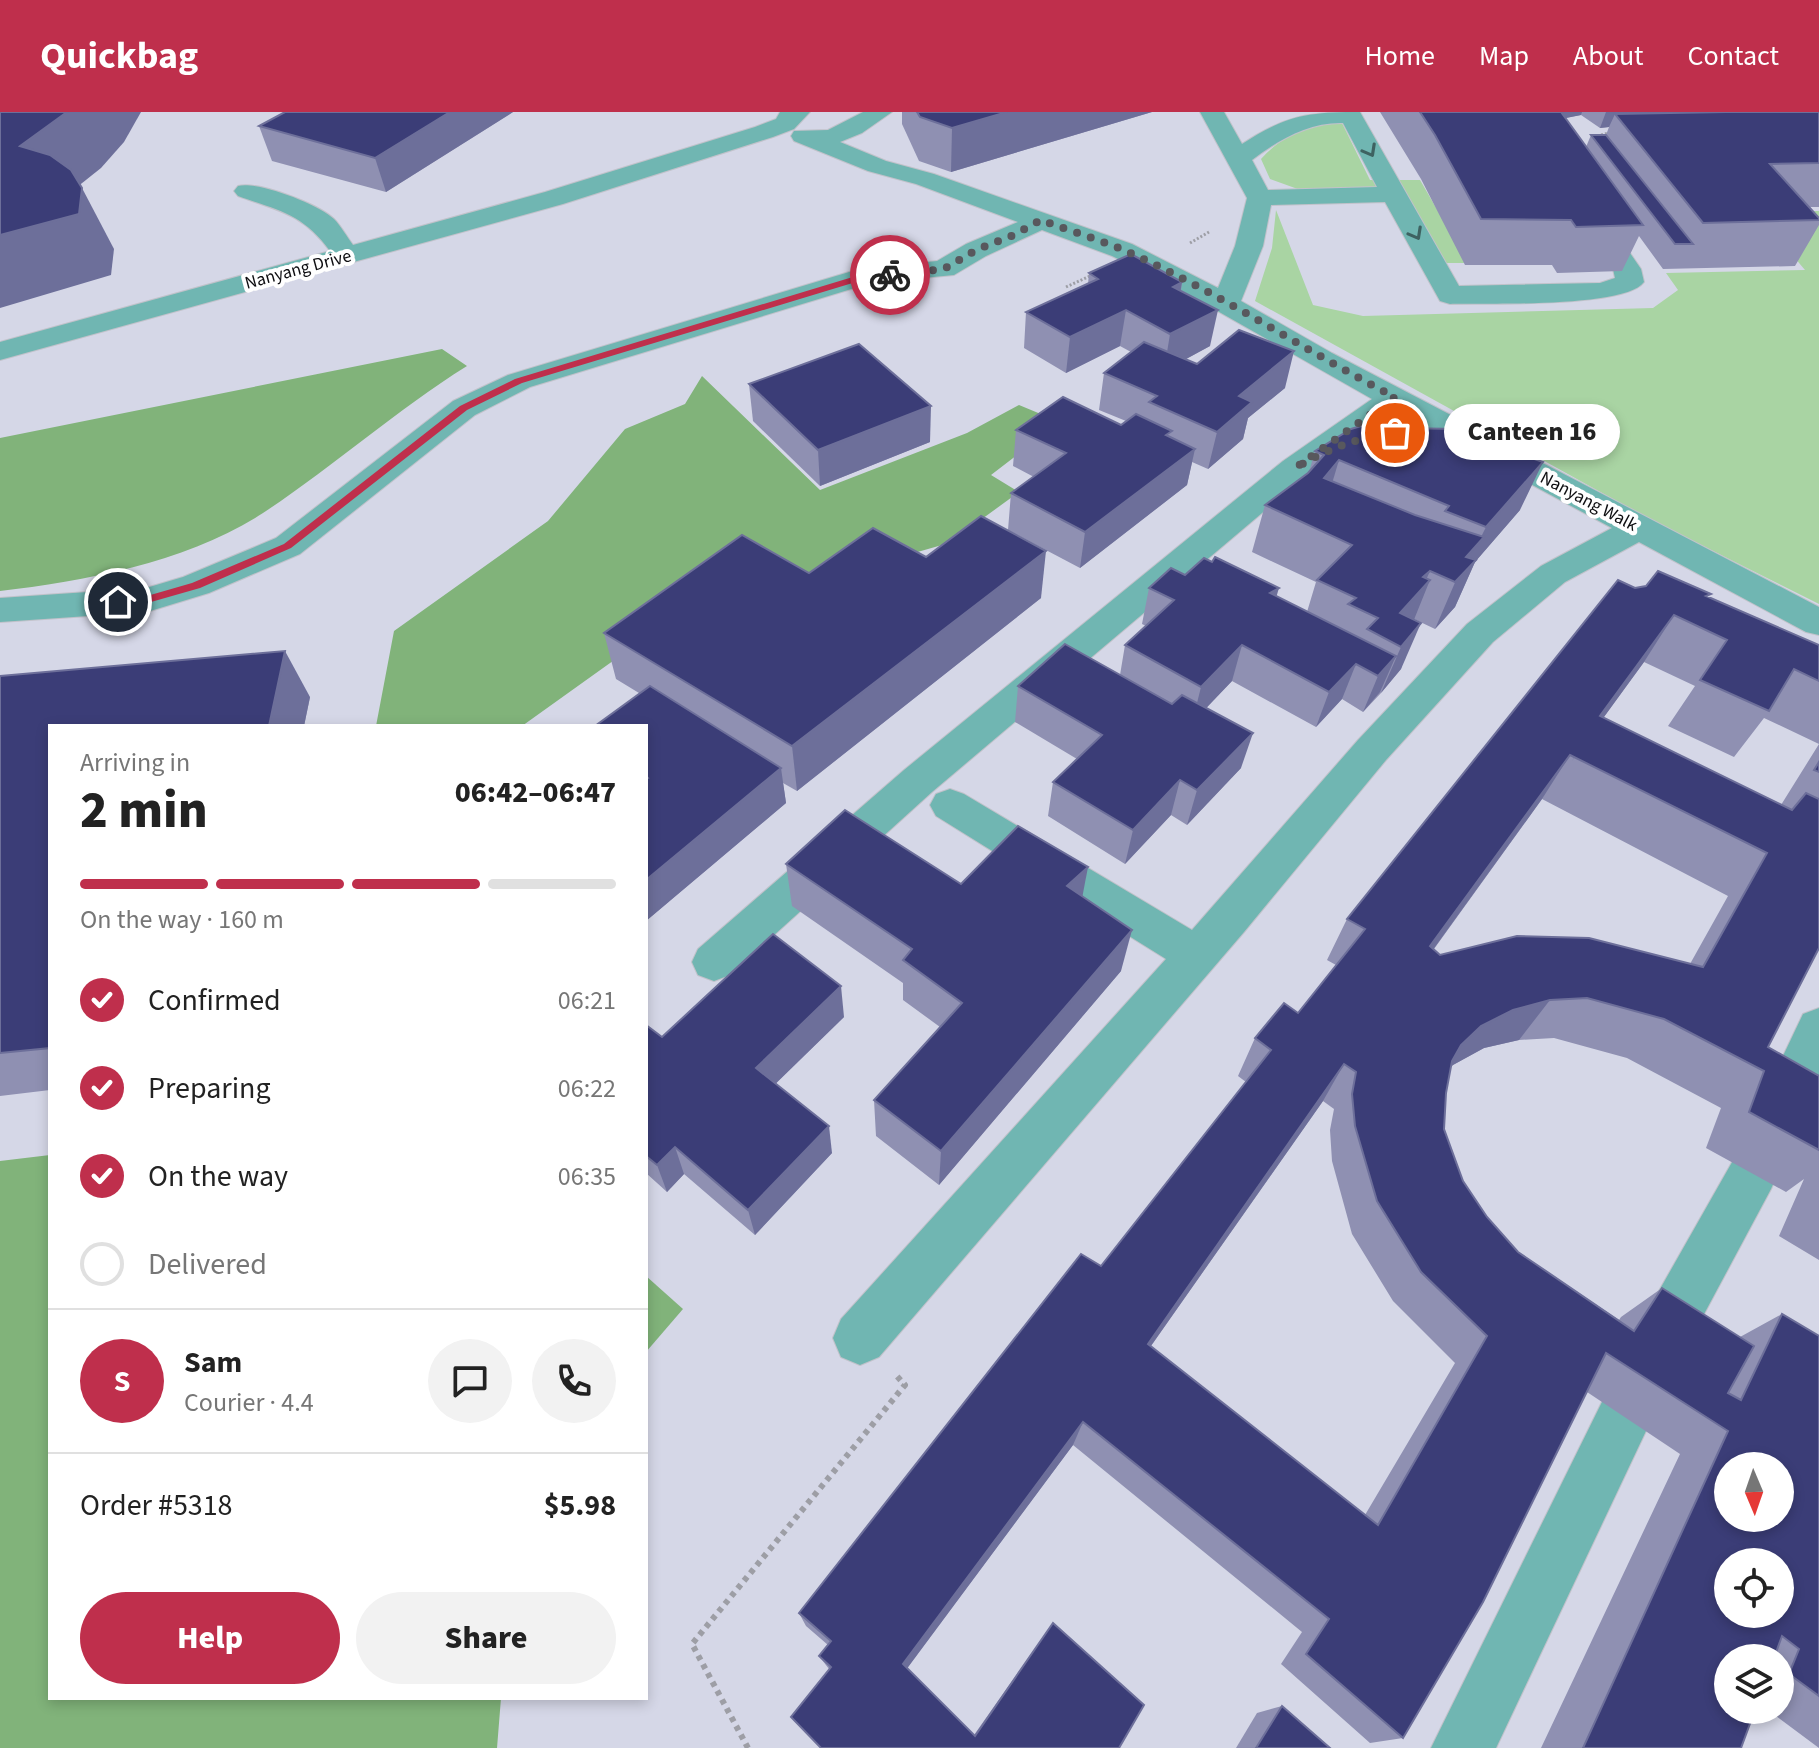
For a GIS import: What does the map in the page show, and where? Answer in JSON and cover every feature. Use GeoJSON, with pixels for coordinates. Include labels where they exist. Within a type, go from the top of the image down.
{"type":"FeatureCollection","features":[{"type":"Feature","properties":{"kind":"street"},"geometry":{"type":"LineString","coordinates":[[1212,112],[1240,157],[1260,198],[1249,246],[1226,304]]}},
{"type":"Feature","properties":{"kind":"street"},"geometry":{"type":"LineString","coordinates":[[1240,157],[1259,141],[1290,126],[1334,113],[1351,116],[1450,295],[1603,291],[1623,287],[1630,282],[1627,269],[1580,200]]}},
{"type":"Feature","properties":{"kind":"street","name":"Nanyang Drive"},"geometry":{"type":"LineString","coordinates":[[595,185],[810,138],[846,133],[868,116]]}},
{"type":"Feature","properties":{"kind":"street","name":"Nanyang Walk"},"geometry":{"type":"LineString","coordinates":[[868,116],[877,146],[925,179]]}},
{"type":"Feature","properties":{"kind":"street","name":"Nanyang Drive"},"geometry":{"type":"LineString","coordinates":[[0,351],[595,185],[792,118]]}},
{"type":"Feature","properties":{"kind":"street","name":"Nanyang Walk"},"geometry":{"type":"LineString","coordinates":[[792,118],[790,130],[877,166],[925,179],[1122,250],[1819,623]]}},
{"type":"Feature","properties":{"kind":"street"},"geometry":{"type":"LineString","coordinates":[[247,191],[299,209],[324,224],[347,256]]}},
{"type":"Feature","properties":{"kind":"street"},"geometry":{"type":"LineString","coordinates":[[1260,198],[1394,194]]}},
{"type":"Feature","properties":{"kind":"street"},"geometry":{"type":"LineString","coordinates":[[0,610],[147,600],[196,585],[288,546],[464,408],[519,381],[869,275],[944,269],[976,250],[1041,220]]}},
{"type":"Feature","properties":{"kind":"street"},"geometry":{"type":"LineString","coordinates":[[714,962],[918,781],[1295,468],[1395,397]]}},
{"type":"Feature","properties":{"kind":"street"},"geometry":{"type":"LineString","coordinates":[[1295,468],[1339,444],[1368,436],[1464,434]]}},
{"type":"Feature","properties":{"kind":"street"},"geometry":{"type":"LineString","coordinates":[[860,1338],[1197,955],[1372,750],[1480,633],[1553,574],[1640,527]]}},
{"type":"Feature","properties":{"kind":"street"},"geometry":{"type":"LineString","coordinates":[[950,805],[1197,955]]}},
{"type":"Feature","properties":{"kind":"street"},"geometry":{"type":"LineString","coordinates":[[1463,1748],[1662,1338],[1753,1173],[1819,1028]]}},
{"type":"Feature","properties":{"kind":"path"},"geometry":{"type":"LineString","coordinates":[[1601,143],[1593,137],[1612,132]]}},
{"type":"Feature","properties":{"kind":"path"},"geometry":{"type":"LineString","coordinates":[[748,1748],[692,1644],[905,1385],[860,1338]]}},
{"type":"Feature","properties":{"kind":"shaded area"},"geometry":{"type":"Polygon","coordinates":[[[0,112],[1819,112],[1819,1748],[0,1748],[0,112]]]}},
{"type":"Feature","properties":{"kind":"green space"},"geometry":{"type":"Polygon","coordinates":[[[1342,123],[1370,180],[1420,180],[1468,263],[1434,263],[1394,191],[1306,192],[1270,179],[1261,159],[1279,143],[1307,129],[1342,123]]]}},
{"type":"Feature","properties":{"kind":"green space"},"geometry":{"type":"Polygon","coordinates":[[[1276,210],[1313,305],[1363,316],[1653,308],[1678,290],[1666,273],[1805,270],[1756,212],[1819,211],[1819,604],[1651,520],[1255,301],[1272,248],[1276,210]]]}},
{"type":"Feature","properties":{"kind":"green space"},"geometry":{"type":"Polygon","coordinates":[[[442,349],[467,366],[289,495],[234,530],[170,556],[102,575],[0,591],[0,438],[442,349]]]}},
{"type":"Feature","properties":{"kind":"green space"},"geometry":{"type":"Polygon","coordinates":[[[702,376],[820,490],[967,433],[1019,405],[1060,422],[991,475],[1019,492],[949,543],[804,577],[747,565],[525,724],[376,724],[394,631],[548,521],[625,429],[685,404],[702,376]]]}},
{"type":"Feature","properties":{"kind":"green space"},"geometry":{"type":"Polygon","coordinates":[[[48,1155],[48,1700],[501,1700],[497,1748],[0,1748],[0,1161],[48,1155]]]}},
{"type":"Feature","properties":{"kind":"green space"},"geometry":{"type":"Polygon","coordinates":[[[648,1278],[683,1309],[648,1350],[648,1278]]]}},
{"type":"Feature","properties":{"kind":"building"},"geometry":{"type":"Polygon","coordinates":[[[0,112],[67,112],[20,146],[50,155],[71,170],[82,188],[79,214],[0,235],[0,112]]]}},
{"type":"Feature","properties":{"kind":"building"},"geometry":{"type":"Polygon","coordinates":[[[285,112],[450,112],[375,158],[259,126],[285,112]]]}},
{"type":"Feature","properties":{"kind":"building"},"geometry":{"type":"Polygon","coordinates":[[[917,112],[1007,112],[952,128],[920,117],[917,112]]]}},
{"type":"Feature","properties":{"kind":"building"},"geometry":{"type":"Polygon","coordinates":[[[1420,112],[1561,112],[1643,225],[1576,227],[1571,220],[1481,219],[1420,112]]]}},
{"type":"Feature","properties":{"kind":"building"},"geometry":{"type":"Polygon","coordinates":[[[1819,112],[1819,163],[1770,164],[1819,220],[1703,223],[1615,114],[1819,112]]]}},
{"type":"Feature","properties":{"kind":"building"},"geometry":{"type":"Polygon","coordinates":[[[1591,135],[1606,135],[1693,244],[1675,244],[1591,135]]]}},
{"type":"Feature","properties":{"kind":"building"},"geometry":{"type":"Polygon","coordinates":[[[1131,254],[1182,282],[1173,287],[1218,310],[1170,334],[1126,310],[1070,337],[1026,312],[1098,279],[1089,273],[1131,254]]]}},
{"type":"Feature","properties":{"kind":"building"},"geometry":{"type":"Polygon","coordinates":[[[1239,330],[1294,351],[1239,396],[1252,402],[1217,432],[1149,402],[1157,396],[1104,373],[1144,342],[1197,364],[1239,330]]]}},
{"type":"Feature","properties":{"kind":"building"},"geometry":{"type":"Polygon","coordinates":[[[859,344],[931,406],[818,450],[749,384],[859,344]]]}},
{"type":"Feature","properties":{"kind":"building"},"geometry":{"type":"Polygon","coordinates":[[[1063,397],[1121,425],[1136,414],[1172,431],[1166,435],[1195,449],[1085,532],[1011,493],[1066,453],[1016,430],[1063,397]]]}},
{"type":"Feature","properties":{"kind":"building"},"geometry":{"type":"Polygon","coordinates":[[[1388,418],[1394,428],[1459,429],[1479,434],[1481,441],[1543,462],[1486,527],[1445,511],[1449,506],[1339,460],[1324,478],[1415,515],[1484,537],[1466,557],[1476,560],[1455,582],[1430,571],[1423,577],[1430,580],[1400,613],[1421,623],[1401,647],[1367,629],[1378,618],[1348,604],[1356,598],[1317,580],[1352,545],[1265,505],[1308,473],[1324,455],[1315,451],[1351,429],[1388,418]]]}},
{"type":"Feature","properties":{"kind":"building"},"geometry":{"type":"Polygon","coordinates":[[[981,516],[1046,551],[792,746],[604,633],[742,535],[809,573],[873,528],[926,557],[981,516]]]}},
{"type":"Feature","properties":{"kind":"building"},"geometry":{"type":"Polygon","coordinates":[[[1215,557],[1279,588],[1270,593],[1396,656],[1378,676],[1356,664],[1329,692],[1242,645],[1201,687],[1125,645],[1174,600],[1149,588],[1171,568],[1185,575],[1204,558],[1212,562],[1215,557]]]}},
{"type":"Feature","properties":{"kind":"building"},"geometry":{"type":"Polygon","coordinates":[[[1658,571],[1711,594],[1706,596],[1819,645],[1819,681],[1794,669],[1769,711],[1700,680],[1727,640],[1674,615],[1600,716],[1792,810],[1806,793],[1819,799],[1819,948],[1768,1047],[1819,1076],[1819,1150],[1749,1112],[1764,1071],[1664,1019],[1587,998],[1550,1000],[1513,1010],[1481,1026],[1461,1045],[1452,1061],[1444,1129],[1463,1181],[1487,1217],[1518,1252],[1634,1331],[1662,1288],[1754,1346],[1728,1393],[1741,1400],[1782,1314],[1819,1336],[1819,1696],[1794,1678],[1794,1662],[1799,1649],[1782,1636],[1779,1644],[1714,1644],[1714,1724],[1750,1724],[1741,1748],[1583,1748],[1714,1462],[1714,1532],[1794,1532],[1794,1452],[1718,1452],[1728,1431],[1606,1353],[1483,1602],[1403,1738],[1306,1654],[1329,1619],[1083,1422],[903,1664],[975,1736],[1053,1623],[1144,1705],[1119,1748],[821,1748],[791,1717],[831,1667],[819,1656],[831,1641],[799,1613],[1081,1254],[1101,1266],[1271,1050],[1255,1038],[1284,1003],[1298,1013],[1365,929],[1347,919],[1618,580],[1635,588],[1646,586],[1658,571]],[[1570,755],[1430,946],[1440,955],[1517,936],[1589,938],[1703,967],[1767,853],[1570,755]],[[1344,1064],[1148,1344],[1378,1525],[1487,1336],[1421,1272],[1377,1201],[1355,1126],[1352,1094],[1356,1072],[1344,1064]]]}},
{"type":"Feature","properties":{"kind":"building"},"geometry":{"type":"Polygon","coordinates":[[[1065,644],[1172,704],[1182,695],[1253,733],[1197,790],[1180,780],[1133,830],[1053,782],[1102,735],[1018,686],[1065,644]]]}},
{"type":"Feature","properties":{"kind":"building"},"geometry":{"type":"Polygon","coordinates":[[[285,651],[269,724],[48,724],[48,1048],[0,1053],[0,676],[285,651]]]}},
{"type":"Feature","properties":{"kind":"building"},"geometry":{"type":"Polygon","coordinates":[[[650,686],[781,768],[648,878],[648,724],[598,724],[650,686]]]}},
{"type":"Feature","properties":{"kind":"building"},"geometry":{"type":"Polygon","coordinates":[[[845,810],[961,884],[1018,826],[1088,867],[1067,886],[1132,930],[941,1151],[874,1100],[962,1003],[903,960],[912,949],[786,864],[845,810]]]}},
{"type":"Feature","properties":{"kind":"building"},"geometry":{"type":"Polygon","coordinates":[[[773,934],[841,986],[756,1068],[829,1126],[748,1210],[675,1147],[657,1165],[648,1158],[648,1026],[662,1037],[773,934]]]}},
{"type":"Feature","properties":{"kind":"building"},"geometry":{"type":"Polygon","coordinates":[[[1282,1706],[1330,1748],[1256,1748],[1282,1706]]]}},
{"type":"Feature","properties":{"kind":"way so far"},"geometry":{"type":"LineString","coordinates":[[890,275],[944,269],[976,250],[1041,220],[1122,250],[1187,282],[1321,359],[1395,397],[1295,468],[1339,444],[1395,433]]}},
{"type":"Feature","properties":{"kind":"place","name":"Canteen 16"},"geometry":{"type":"Point","coordinates":[1395,433]}},
{"type":"Feature","properties":{"kind":"route"},"geometry":{"type":"LineString","coordinates":[[118,602],[147,600],[196,585],[288,546],[464,408],[519,381],[869,275],[890,275]]}}]}
